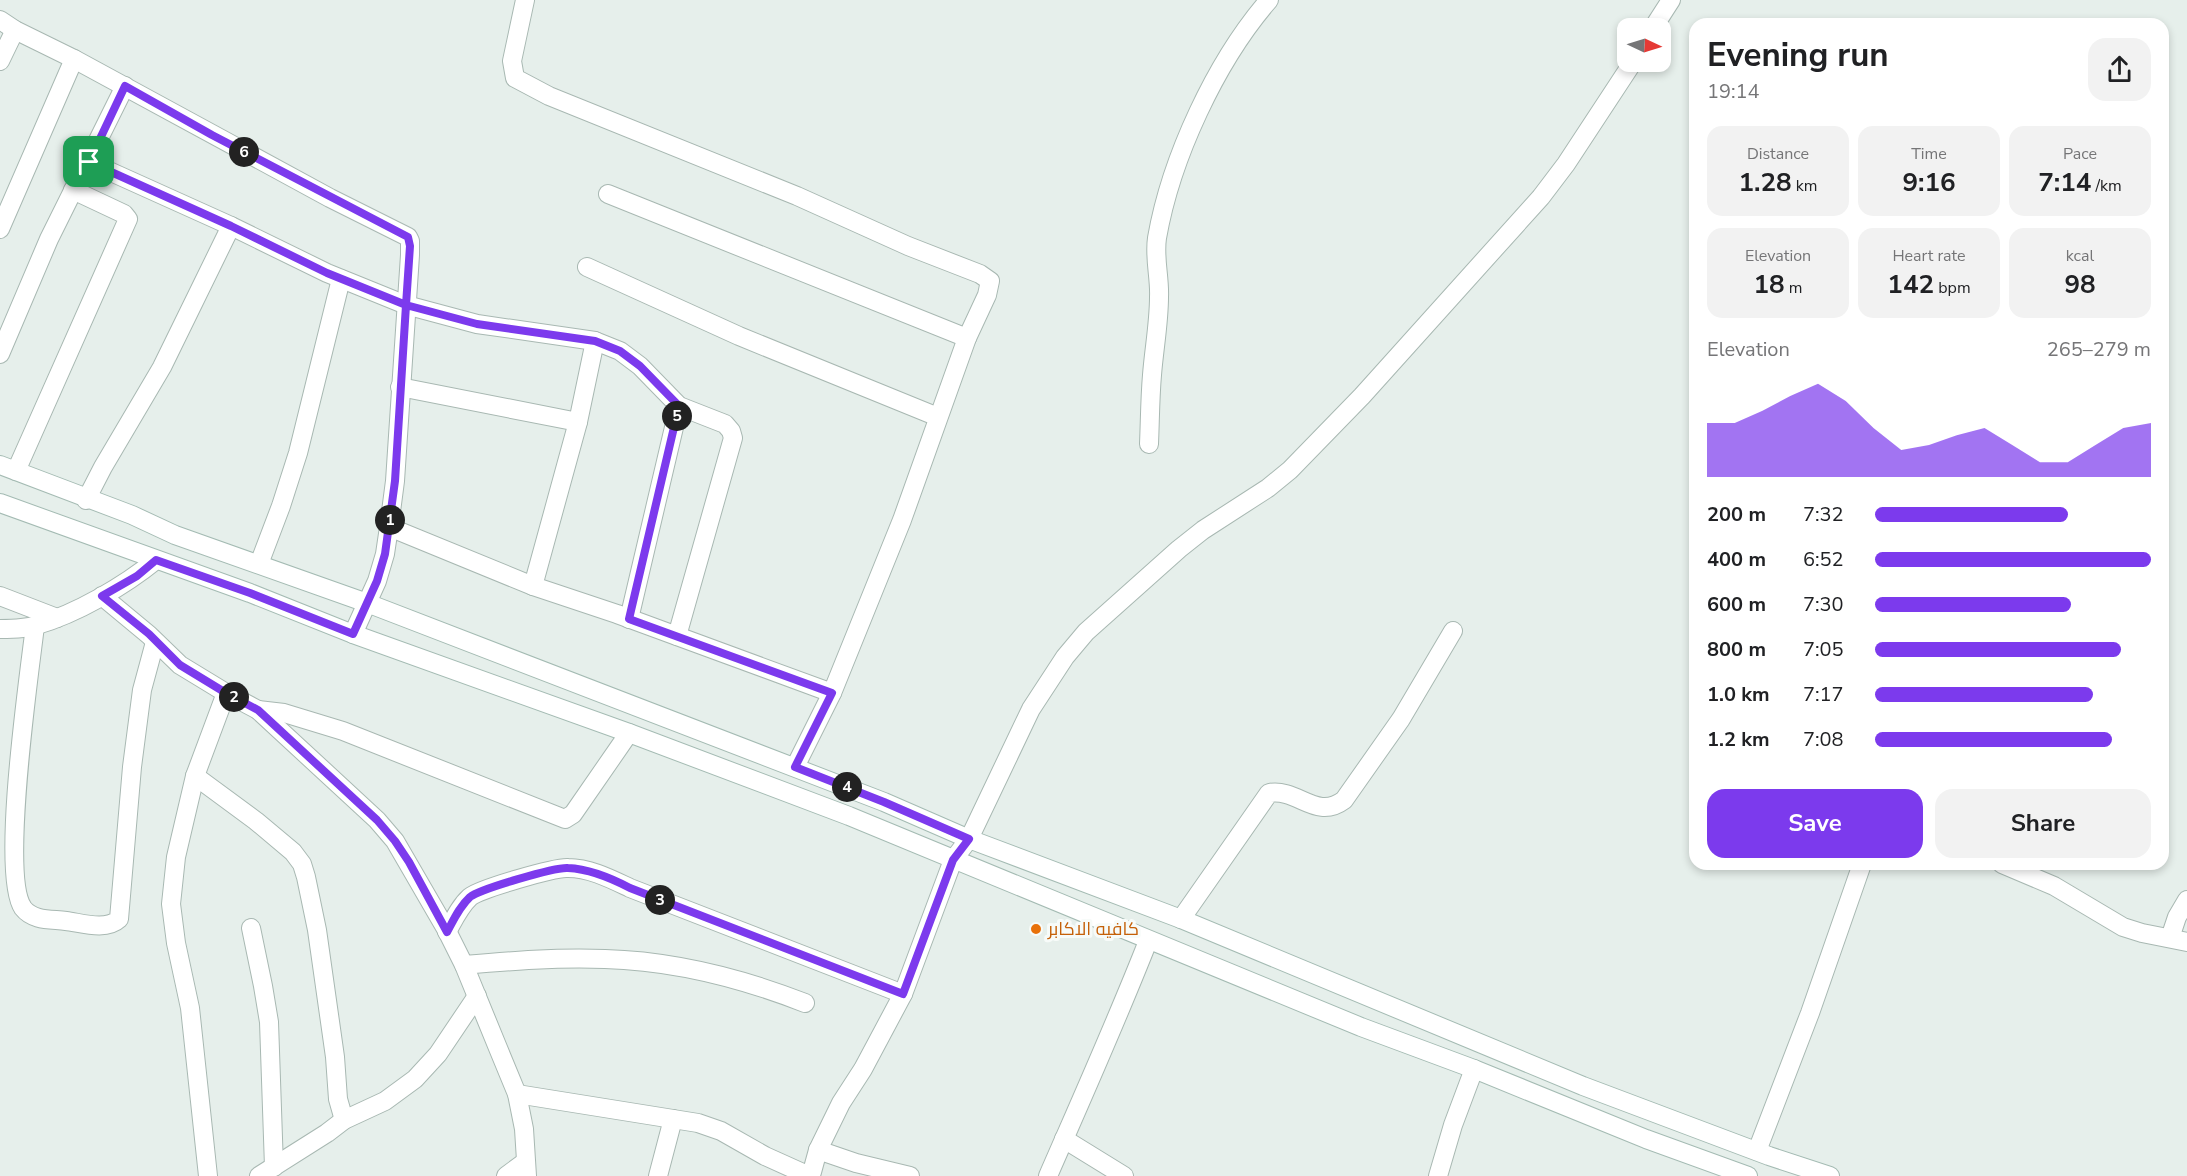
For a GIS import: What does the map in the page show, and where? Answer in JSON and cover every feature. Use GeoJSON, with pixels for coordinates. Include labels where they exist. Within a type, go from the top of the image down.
{"type":"FeatureCollection","features":[{"type":"Feature","properties":{"kind":"street"},"geometry":{"type":"LineString","coordinates":[[525,0],[512,62],[515,78],[549,96],[786,191],[908,246],[980,274],[991,283],[967,338],[902,520],[832,693],[795,767]]}},
{"type":"Feature","properties":{"kind":"street"},"geometry":{"type":"LineString","coordinates":[[1149,444],[1152,376],[1160,295],[1156,258],[1157,239],[1171,180],[1180,151],[1228,58],[1269,0]]}},
{"type":"Feature","properties":{"kind":"street"},"geometry":{"type":"LineString","coordinates":[[1659,18],[1671,0]]}},
{"type":"Feature","properties":{"kind":"street"},"geometry":{"type":"LineString","coordinates":[[0,61],[7,25],[125,86],[232,146],[408,237],[410,246],[395,481],[389,527],[385,554],[353,634]]}},
{"type":"Feature","properties":{"kind":"street"},"geometry":{"type":"LineString","coordinates":[[0,229],[74,59]]}},
{"type":"Feature","properties":{"kind":"street"},"geometry":{"type":"LineString","coordinates":[[517,1094],[698,1123],[721,1131],[765,1156],[805,1174],[812,1172],[818,1150],[841,1102],[863,1069],[903,994],[953,860],[969,839],[1044,686],[1079,641],[1179,549],[1203,530],[1268,488],[1290,470],[1362,396],[1541,197],[1566,164],[1626,72]]}},
{"type":"Feature","properties":{"kind":"street"},"geometry":{"type":"LineString","coordinates":[[0,354],[49,239],[125,86]]}},
{"type":"Feature","properties":{"kind":"street"},"geometry":{"type":"LineString","coordinates":[[89,162],[341,279],[406,305],[477,324],[595,341],[620,351],[640,366],[679,406],[725,424],[733,438],[678,636]]}},
{"type":"Feature","properties":{"kind":"street"},"geometry":{"type":"LineString","coordinates":[[73,190],[124,214],[128,219],[8,468],[87,500],[132,515],[175,535],[367,603],[795,767],[969,839],[1181,920],[1583,1086],[1756,1151],[1830,1176]]}},
{"type":"Feature","properties":{"kind":"street"},"geometry":{"type":"LineString","coordinates":[[608,194],[967,338]]}},
{"type":"Feature","properties":{"kind":"street"},"geometry":{"type":"LineString","coordinates":[[87,500],[103,467],[162,367],[231,226]]}},
{"type":"Feature","properties":{"kind":"street"},"geometry":{"type":"LineString","coordinates":[[587,267],[739,336],[938,417]]}},
{"type":"Feature","properties":{"kind":"street"},"geometry":{"type":"LineString","coordinates":[[259,564],[298,453],[341,279]]}},
{"type":"Feature","properties":{"kind":"street"},"geometry":{"type":"LineString","coordinates":[[533,586],[578,422],[595,341]]}},
{"type":"Feature","properties":{"kind":"street"},"geometry":{"type":"LineString","coordinates":[[400,387],[578,422]]}},
{"type":"Feature","properties":{"kind":"street"},"geometry":{"type":"LineString","coordinates":[[629,619],[679,406]]}},
{"type":"Feature","properties":{"kind":"street"},"geometry":{"type":"LineString","coordinates":[[0,503],[250,593],[353,634],[629,733],[849,816],[1361,1027],[1748,1176]]}},
{"type":"Feature","properties":{"kind":"street"},"geometry":{"type":"LineString","coordinates":[[389,527],[533,586],[832,693]]}},
{"type":"Feature","properties":{"kind":"street"},"geometry":{"type":"LineString","coordinates":[[0,629],[35,626],[57,618],[137,576],[156,560]]}},
{"type":"Feature","properties":{"kind":"street"},"geometry":{"type":"LineString","coordinates":[[0,596],[57,618]]}},
{"type":"Feature","properties":{"kind":"street"},"geometry":{"type":"LineString","coordinates":[[102,596],[149,634],[180,665],[258,710],[377,820],[395,841],[409,862],[464,964],[517,1094],[524,1129],[526,1169],[506,1176]]}},
{"type":"Feature","properties":{"kind":"street"},"geometry":{"type":"LineString","coordinates":[[35,626],[12,816],[11,859],[21,907],[37,918],[108,925],[118,919],[132,767],[142,690],[155,642]]}},
{"type":"Feature","properties":{"kind":"street"},"geometry":{"type":"LineString","coordinates":[[1181,920],[1269,794],[1283,793],[1318,807],[1334,807],[1344,800],[1401,719],[1453,630]]}},
{"type":"Feature","properties":{"kind":"street"},"geometry":{"type":"LineString","coordinates":[[208,1176],[190,1008],[176,943],[171,904],[176,858],[195,776],[226,693]]}},
{"type":"Feature","properties":{"kind":"street"},"geometry":{"type":"LineString","coordinates":[[258,710],[285,713],[343,731],[565,819],[573,814],[629,733]]}},
{"type":"Feature","properties":{"kind":"street"},"geometry":{"type":"LineString","coordinates":[[195,776],[271,833],[293,852],[302,864],[309,886],[317,930],[335,1057],[338,1100],[344,1120]]}},
{"type":"Feature","properties":{"kind":"street"},"geometry":{"type":"LineString","coordinates":[[447,932],[458,912],[471,896],[486,888],[561,868],[576,868],[612,879],[903,994]]}},
{"type":"Feature","properties":{"kind":"street"},"geometry":{"type":"LineString","coordinates":[[1756,1151],[1810,1013],[1860,870]]}},
{"type":"Feature","properties":{"kind":"street"},"geometry":{"type":"LineString","coordinates":[[2016,870],[2054,886],[2123,927],[2178,940],[2177,917],[2187,900]]}},
{"type":"Feature","properties":{"kind":"street"},"geometry":{"type":"LineString","coordinates":[[251,928],[269,1023],[267,1172]]}},
{"type":"Feature","properties":{"kind":"street"},"geometry":{"type":"LineString","coordinates":[[1048,1176],[1074,1113],[1099,1062],[1148,940]]}},
{"type":"Feature","properties":{"kind":"street"},"geometry":{"type":"LineString","coordinates":[[464,964],[605,958],[655,963],[696,969],[773,990],[805,1003]]}},
{"type":"Feature","properties":{"kind":"street"},"geometry":{"type":"LineString","coordinates":[[267,1172],[344,1120],[385,1101],[416,1079],[438,1054],[477,996]]}},
{"type":"Feature","properties":{"kind":"street"},"geometry":{"type":"LineString","coordinates":[[1438,1176],[1453,1125],[1474,1069]]}},
{"type":"Feature","properties":{"kind":"street"},"geometry":{"type":"LineString","coordinates":[[658,1176],[673,1119]]}},
{"type":"Feature","properties":{"kind":"street"},"geometry":{"type":"LineString","coordinates":[[1064,1139],[1124,1176]]}},
{"type":"Feature","properties":{"kind":"street"},"geometry":{"type":"LineString","coordinates":[[818,1150],[856,1163],[910,1176]]}},
{"type":"Feature","properties":{"kind":"place","name":"كافيه الاكابر"},"geometry":{"type":"Point","coordinates":[1036,929]}},
{"type":"Feature","properties":{"kind":"route"},"geometry":{"type":"LineString","coordinates":[[89,162],[125,86],[330,198],[408,237],[410,255],[406,305],[477,324],[595,341],[620,351],[640,366],[679,406],[629,619],[832,693],[795,767],[969,839],[953,860],[903,994],[582,869],[561,868],[486,888],[471,896],[458,912],[447,932],[409,862],[377,820],[258,710],[180,665],[149,634],[102,596],[137,576],[156,560],[250,593],[353,634],[377,581],[385,554],[395,481],[406,305],[327,273],[231,226],[89,162]]}}]}
